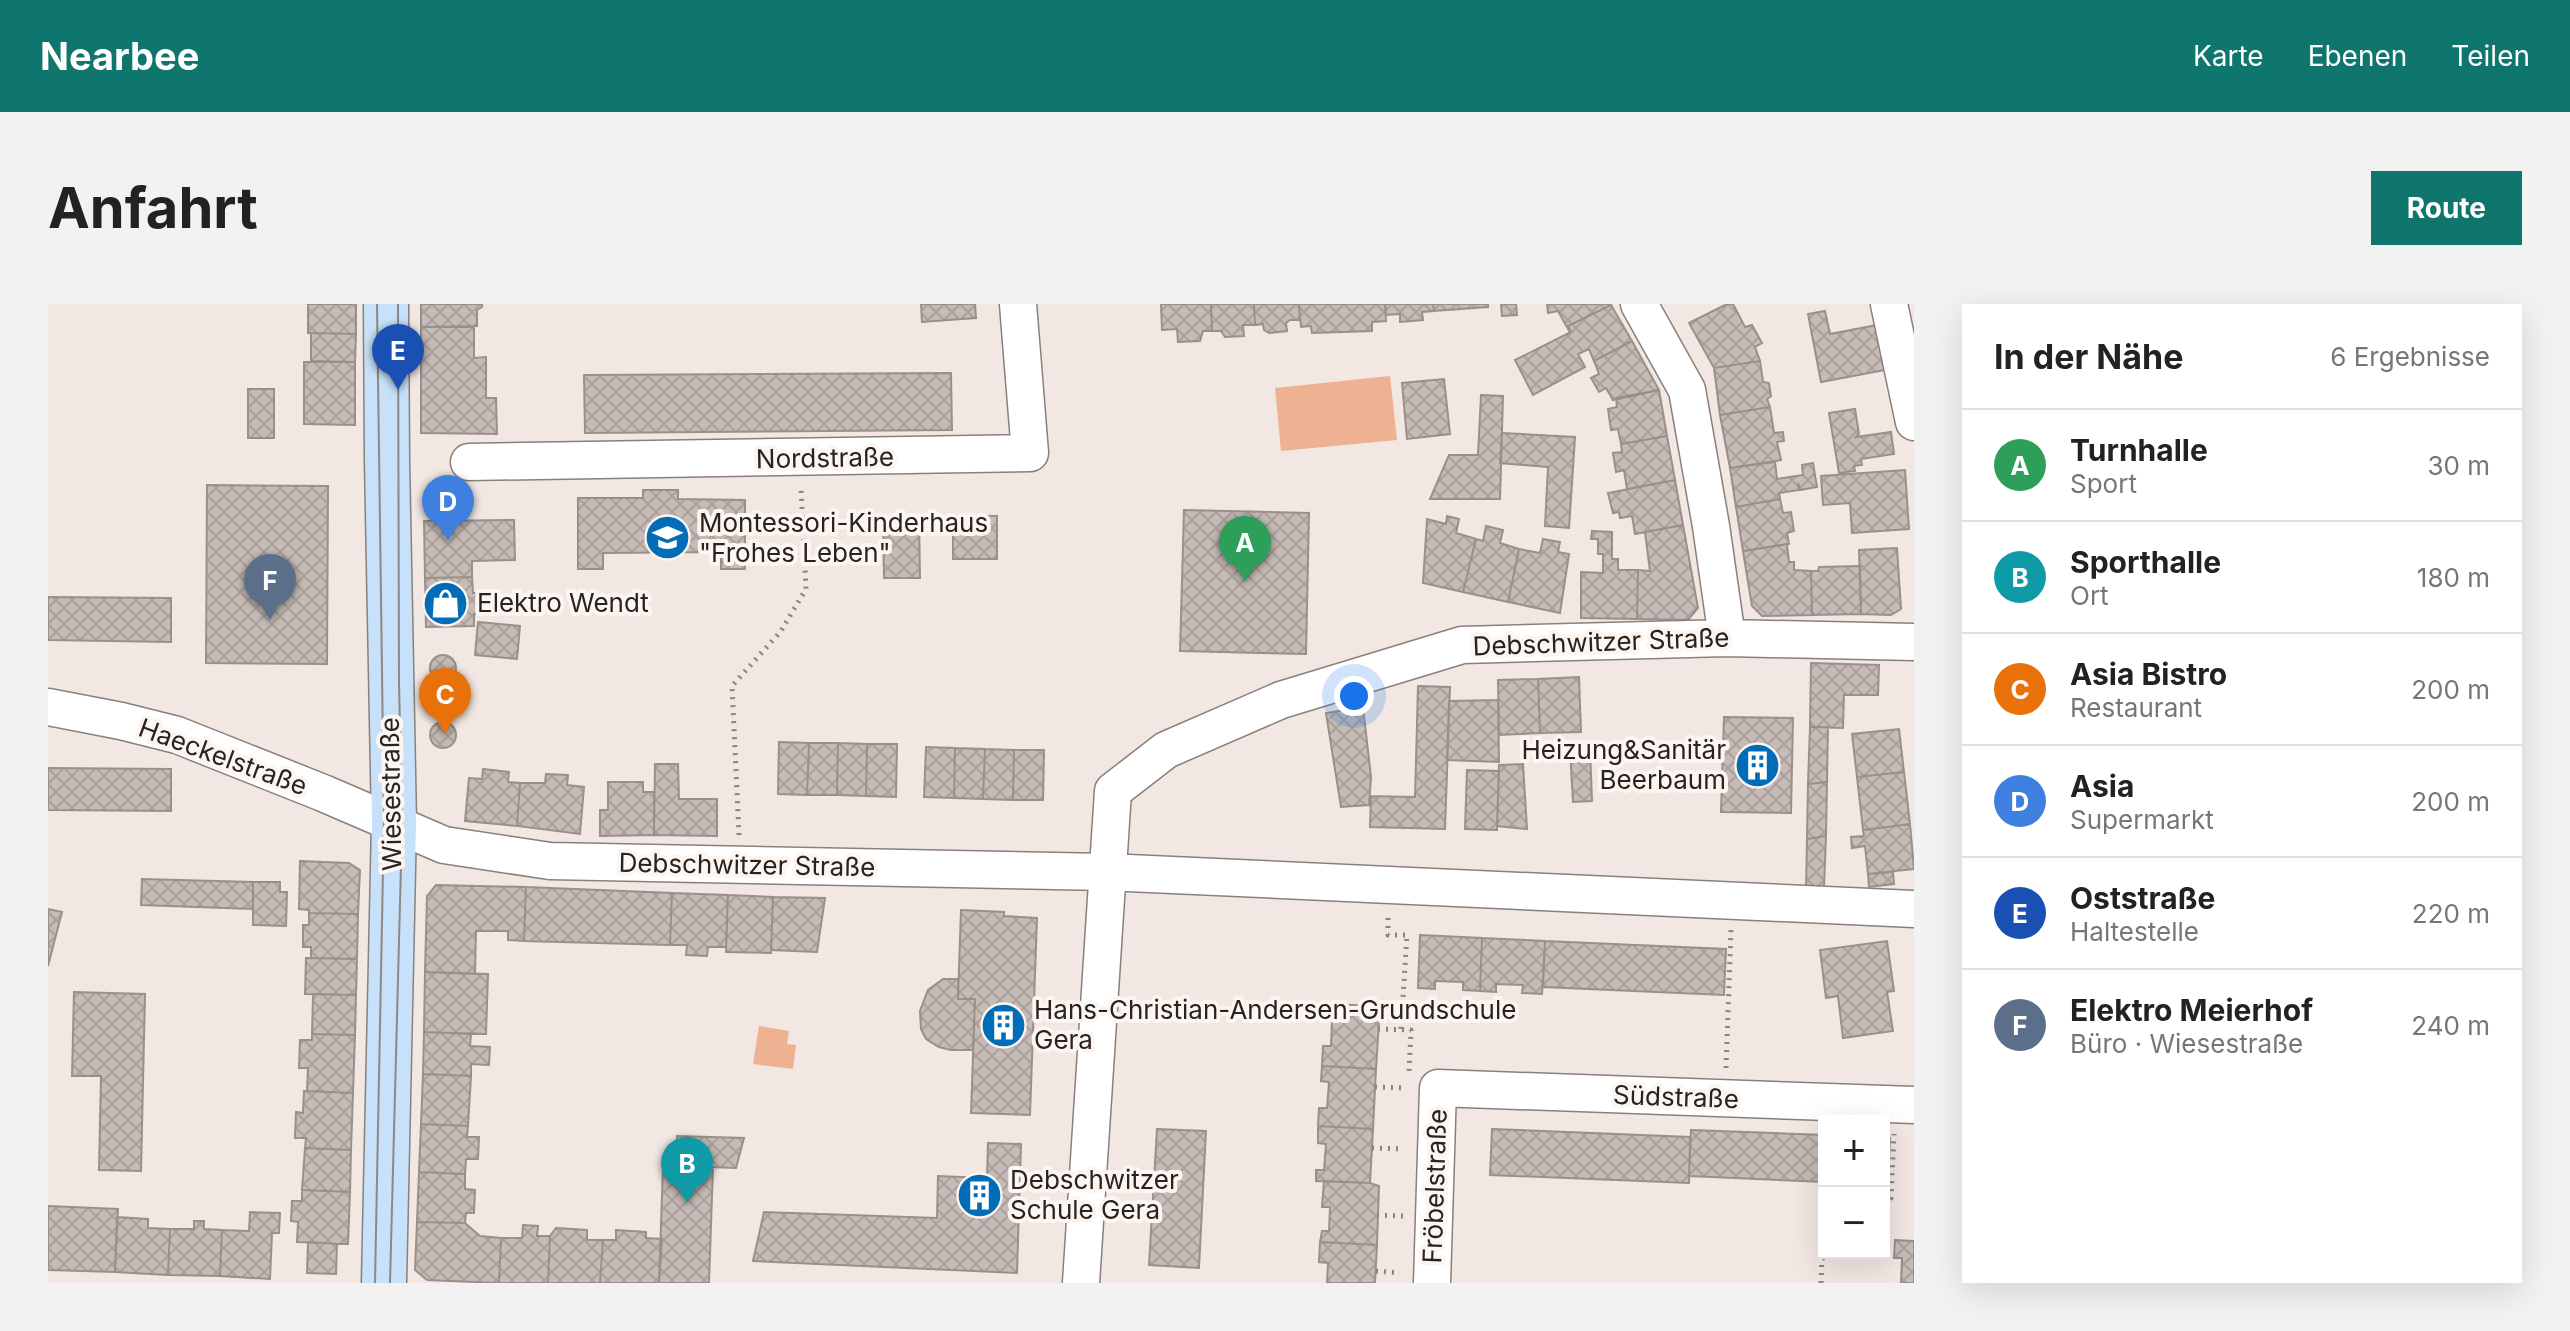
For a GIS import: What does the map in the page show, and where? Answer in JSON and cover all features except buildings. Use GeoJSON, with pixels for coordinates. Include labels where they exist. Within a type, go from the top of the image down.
{"type":"FeatureCollection","features":[{"type":"Feature","properties":{"kind":"street","name":"Wiesestraße"},"geometry":{"type":"LineString","coordinates":[[384,1283],[394,823],[386,304]]}},
{"type":"Feature","properties":{"kind":"street","name":"Nordstraße"},"geometry":{"type":"LineString","coordinates":[[469,462],[1030,453],[1018,304]]}},
{"type":"Feature","properties":{"kind":"street"},"geometry":{"type":"LineString","coordinates":[[1639,304],[1687,390],[1727,638]]}},
{"type":"Feature","properties":{"kind":"street"},"geometry":{"type":"LineString","coordinates":[[1889,304],[1914,422]]}},
{"type":"Feature","properties":{"kind":"street","name":"Debschwitzer Straße"},"geometry":{"type":"LineString","coordinates":[[1106,872],[1113,791],[1166,750],[1281,700],[1462,645],[1727,638],[1914,642]]}},
{"type":"Feature","properties":{"kind":"street","name":"Haeckelstraße"},"geometry":{"type":"LineString","coordinates":[[48,707],[177,735],[394,823]]}},
{"type":"Feature","properties":{"kind":"street","name":"Debschwitzer Straße"},"geometry":{"type":"LineString","coordinates":[[394,823],[444,845],[550,861],[1106,872],[1914,909]]}},
{"type":"Feature","properties":{"kind":"street"},"geometry":{"type":"LineString","coordinates":[[1081,1283],[1106,872]]}},
{"type":"Feature","properties":{"kind":"street","name":"Südstraße"},"geometry":{"type":"LineString","coordinates":[[1423,1088],[1905,1105]]}},
{"type":"Feature","properties":{"kind":"street","name":"Fröbelstraße"},"geometry":{"type":"LineString","coordinates":[[1416,1278],[1423,1088]]}},
{"type":"Feature","properties":{"kind":"path"},"geometry":{"type":"LineString","coordinates":[[740,864],[732,686],[781,631],[806,589],[800,458]]}},
{"type":"Feature","properties":{"kind":"path"},"geometry":{"type":"LineString","coordinates":[[1378,1029],[1401,1029],[1407,935],[1388,935],[1390,886]]}},
{"type":"Feature","properties":{"kind":"path"},"geometry":{"type":"LineString","coordinates":[[1725,1099],[1732,901]]}},
{"type":"Feature","properties":{"kind":"path"},"geometry":{"type":"LineString","coordinates":[[1375,1087],[1423,1088]]}},
{"type":"Feature","properties":{"kind":"path"},"geometry":{"type":"LineString","coordinates":[[1890,1199],[1905,1105]]}},
{"type":"Feature","properties":{"kind":"path"},"geometry":{"type":"LineString","coordinates":[[1372,1148],[1406,1149]]}},
{"type":"Feature","properties":{"kind":"path"},"geometry":{"type":"LineString","coordinates":[[1377,1215],[1403,1216]]}},
{"type":"Feature","properties":{"kind":"path"},"geometry":{"type":"LineString","coordinates":[[1821,1283],[1822,1259]]}},
{"type":"Feature","properties":{"kind":"path"},"geometry":{"type":"LineString","coordinates":[[1376,1271],[1416,1278]]}},
{"type":"Feature","properties":{"kind":"shaded area"},"geometry":{"type":"Polygon","coordinates":[[[1390,376],[1397,440],[1281,451],[1275,388],[1390,376]]]}},
{"type":"Feature","properties":{"kind":"shaded area"},"geometry":{"type":"Polygon","coordinates":[[[759,1026],[789,1031],[787,1044],[796,1045],[793,1069],[753,1064],[759,1026]]]}},
{"type":"Feature","properties":{"kind":"tram line"},"geometry":{"type":"LineString","coordinates":[[375,1283],[384,819],[377,304]]}},
{"type":"Feature","properties":{"kind":"tram line"},"geometry":{"type":"LineString","coordinates":[[390,1283],[402,827],[398,304]]}},
{"type":"Feature","properties":{"kind":"place","name":"Oststraße"},"geometry":{"type":"Point","coordinates":[398,390]}},
{"type":"Feature","properties":{"kind":"place","name":"Montessori-Kinderhaus \"Frohes Leben\""},"geometry":{"type":"Point","coordinates":[668,538]}},
{"type":"Feature","properties":{"kind":"place","name":"Asia"},"geometry":{"type":"Point","coordinates":[448,541]}},
{"type":"Feature","properties":{"kind":"place","name":"Turnhalle"},"geometry":{"type":"Point","coordinates":[1245,582]}},
{"type":"Feature","properties":{"kind":"place","name":"Elektro Wendt"},"geometry":{"type":"Point","coordinates":[446,603]}},
{"type":"Feature","properties":{"kind":"place","name":"Elektro Meierhof"},"geometry":{"type":"Point","coordinates":[270,620]}},
{"type":"Feature","properties":{"kind":"place","name":"Asia Bistro"},"geometry":{"type":"Point","coordinates":[445,734]}},
{"type":"Feature","properties":{"kind":"place","name":"Heizung&Sanitär Beerbaum"},"geometry":{"type":"Point","coordinates":[1757,765]}},
{"type":"Feature","properties":{"kind":"place","name":"Hans-Christian-Andersen-Grundschule Gera"},"geometry":{"type":"Point","coordinates":[1003,1025]}},
{"type":"Feature","properties":{"kind":"place","name":"Debschwitzer Schule Gera"},"geometry":{"type":"Point","coordinates":[979,1195]}},
{"type":"Feature","properties":{"kind":"place","name":"Sporthalle"},"geometry":{"type":"Point","coordinates":[687,1203]}}]}
